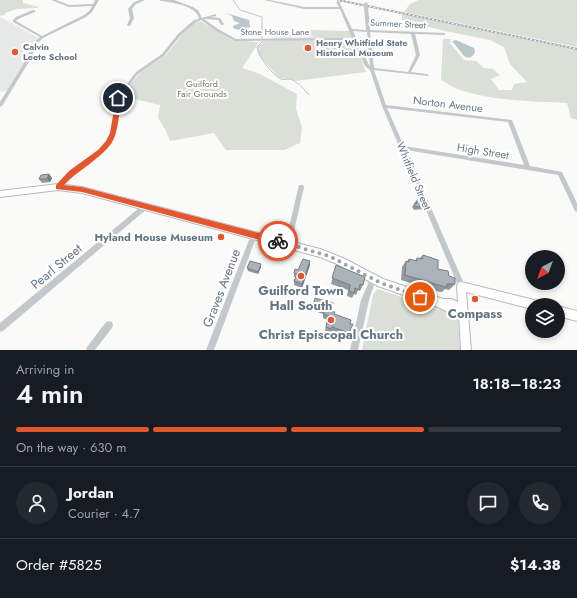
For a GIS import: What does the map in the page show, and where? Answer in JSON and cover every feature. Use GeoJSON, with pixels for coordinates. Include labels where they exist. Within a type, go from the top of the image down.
{"type":"FeatureCollection","features":[{"type":"Feature","properties":{"kind":"main road"},"geometry":{"type":"LineString","coordinates":[[0,194],[58,187],[82,190],[146,206],[329,256],[373,279],[443,304],[449,309],[457,311],[463,310]]}},
{"type":"Feature","properties":{"kind":"main road"},"geometry":{"type":"LineString","coordinates":[[461,286],[525,303]]}},
{"type":"Feature","properties":{"kind":"main road","name":"Whitfield Street"},"geometry":{"type":"LineString","coordinates":[[461,286],[466,350]]}},
{"type":"Feature","properties":{"kind":"main road"},"geometry":{"type":"LineString","coordinates":[[565,313],[577,316]]}},
{"type":"Feature","properties":{"kind":"street"},"geometry":{"type":"LineString","coordinates":[[53,0],[72,6],[94,5]]}},
{"type":"Feature","properties":{"kind":"street"},"geometry":{"type":"LineString","coordinates":[[0,106],[28,60],[36,43],[42,37],[85,16],[91,11],[97,0]]}},
{"type":"Feature","properties":{"kind":"street"},"geometry":{"type":"LineString","coordinates":[[129,25],[132,18],[130,9],[135,3],[143,0]]}},
{"type":"Feature","properties":{"kind":"street","name":"Stone House Lane"},"geometry":{"type":"LineString","coordinates":[[162,0],[174,1],[197,11],[204,19],[228,37],[241,41],[354,39]]}},
{"type":"Feature","properties":{"kind":"street"},"geometry":{"type":"LineString","coordinates":[[266,0],[304,8],[341,8]]}},
{"type":"Feature","properties":{"kind":"street"},"geometry":{"type":"LineString","coordinates":[[338,2],[366,64],[372,69],[427,75]]}},
{"type":"Feature","properties":{"kind":"street","name":"Whitfield Street"},"geometry":{"type":"LineString","coordinates":[[366,4],[372,69],[384,106],[461,286]]}},
{"type":"Feature","properties":{"kind":"street"},"geometry":{"type":"LineString","coordinates":[[34,11],[17,18],[14,21],[42,37]]}},
{"type":"Feature","properties":{"kind":"street"},"geometry":{"type":"LineString","coordinates":[[58,187],[71,173],[100,152],[109,142],[113,133],[118,98],[137,73],[163,55],[178,35],[195,21],[215,15]]}},
{"type":"Feature","properties":{"kind":"street"},"geometry":{"type":"LineString","coordinates":[[204,19],[219,19],[222,24]]}},
{"type":"Feature","properties":{"kind":"street","name":"Summer Street"},"geometry":{"type":"LineString","coordinates":[[351,30],[444,34]]}},
{"type":"Feature","properties":{"kind":"street"},"geometry":{"type":"LineString","coordinates":[[408,73],[418,55],[413,33]]}},
{"type":"Feature","properties":{"kind":"street","name":"Norton Avenue"},"geometry":{"type":"LineString","coordinates":[[384,106],[510,121],[528,168]]}},
{"type":"Feature","properties":{"kind":"street","name":"High Street"},"geometry":{"type":"LineString","coordinates":[[403,148],[560,173],[577,209]]}},
{"type":"Feature","properties":{"kind":"street"},"geometry":{"type":"LineString","coordinates":[[288,244],[301,186]]}},
{"type":"Feature","properties":{"kind":"street","name":"Pearl Street"},"geometry":{"type":"LineString","coordinates":[[0,328],[146,206]]}},
{"type":"Feature","properties":{"kind":"street","name":"Graves Avenue"},"geometry":{"type":"LineString","coordinates":[[210,350],[254,235]]}},
{"type":"Feature","properties":{"kind":"street"},"geometry":{"type":"LineString","coordinates":[[354,350],[365,300],[373,279]]}},
{"type":"Feature","properties":{"kind":"street"},"geometry":{"type":"LineString","coordinates":[[90,350],[109,324]]}},
{"type":"Feature","properties":{"kind":"shaded area"},"geometry":{"type":"Polygon","coordinates":[[[226,13],[249,20],[250,27],[242,31],[233,28],[233,26],[240,23],[234,21],[232,16],[226,13]]]}},
{"type":"Feature","properties":{"kind":"shaded area","name":"Calvin Leete School"},"geometry":{"type":"Polygon","coordinates":[[[0,17],[41,39],[33,45],[30,55],[8,91],[0,92],[0,17]]]}},
{"type":"Feature","properties":{"kind":"shaded area"},"geometry":{"type":"Polygon","coordinates":[[[286,30],[287,33],[310,32],[317,39],[272,41],[271,31],[286,30]]]}},
{"type":"Feature","properties":{"kind":"shaded area"},"geometry":{"type":"Polygon","coordinates":[[[456,40],[474,48],[475,52],[473,55],[466,58],[452,41],[456,40]]]}},
{"type":"Feature","properties":{"kind":"green space"},"geometry":{"type":"Polygon","coordinates":[[[0,0],[23,0],[23,3],[39,7],[17,9],[0,16],[0,0]]]}},
{"type":"Feature","properties":{"kind":"green space"},"geometry":{"type":"Polygon","coordinates":[[[419,0],[577,0],[577,47],[404,12],[410,4],[419,0]]]}},
{"type":"Feature","properties":{"kind":"green space"},"geometry":{"type":"Polygon","coordinates":[[[402,14],[577,50],[577,120],[571,118],[567,103],[513,100],[473,94],[452,87],[441,80],[443,39],[451,39],[450,43],[464,60],[476,61],[484,68],[493,69],[500,75],[491,79],[499,90],[512,90],[514,84],[527,82],[510,64],[504,47],[490,40],[402,20],[402,14]]]}},
{"type":"Feature","properties":{"kind":"green space","name":"Guilford Fair Grounds"},"geometry":{"type":"Polygon","coordinates":[[[200,21],[232,40],[259,42],[242,68],[258,73],[297,94],[296,109],[302,127],[300,143],[284,150],[226,150],[214,133],[170,141],[158,118],[160,105],[122,96],[140,73],[166,55],[180,37],[194,23],[200,21]]]}},
{"type":"Feature","properties":{"kind":"green space"},"geometry":{"type":"Polygon","coordinates":[[[308,30],[351,31],[366,72],[295,81],[279,78],[258,54],[257,47],[262,43],[262,41],[316,39],[308,30]]]}},
{"type":"Feature","properties":{"kind":"green space"},"geometry":{"type":"Polygon","coordinates":[[[377,289],[454,314],[458,319],[460,350],[362,350],[373,295],[377,289]]]}},
{"type":"Feature","properties":{"kind":"building"},"geometry":{"type":"Polygon","coordinates":[[[49,174],[47,179],[39,179],[41,175],[49,174]]]}},
{"type":"Feature","properties":{"kind":"building"},"geometry":{"type":"Polygon","coordinates":[[[416,201],[424,201],[426,206],[416,207],[414,204],[417,203],[416,201]]]}},
{"type":"Feature","properties":{"kind":"building"},"geometry":{"type":"Polygon","coordinates":[[[423,255],[438,260],[438,269],[448,271],[449,276],[455,278],[455,284],[447,284],[447,287],[445,287],[405,275],[406,261],[409,262],[409,259],[417,261],[417,258],[422,259],[423,255]]]}},
{"type":"Feature","properties":{"kind":"building","name":"Guilford Town Hall South"},"geometry":{"type":"Polygon","coordinates":[[[303,259],[310,261],[302,284],[294,281],[297,274],[294,273],[295,269],[298,270],[303,259]]]}},
{"type":"Feature","properties":{"kind":"building"},"geometry":{"type":"Polygon","coordinates":[[[250,261],[261,264],[258,272],[247,268],[250,261]]]}},
{"type":"Feature","properties":{"kind":"building"},"geometry":{"type":"Polygon","coordinates":[[[336,265],[365,277],[363,285],[360,284],[359,290],[355,288],[354,293],[349,291],[350,285],[332,278],[336,265]]]}},
{"type":"Feature","properties":{"kind":"building"},"geometry":{"type":"Polygon","coordinates":[[[315,298],[333,303],[330,311],[351,320],[350,324],[353,324],[349,333],[332,327],[331,329],[326,327],[329,316],[324,314],[324,309],[313,305],[315,298]]]}},
{"type":"Feature","properties":{"kind":"waterway"},"geometry":{"type":"LineString","coordinates":[[233,0],[240,10],[262,17],[262,39]]}},
{"type":"Feature","properties":{"kind":"waterway"},"geometry":{"type":"LineString","coordinates":[[262,42],[257,47],[258,51],[263,60],[277,77],[281,79],[290,79],[296,82],[309,95]]}},
{"type":"Feature","properties":{"kind":"railway"},"geometry":{"type":"LineString","coordinates":[[338,0],[577,49]]}},
{"type":"Feature","properties":{"kind":"way so far"},"geometry":{"type":"LineString","coordinates":[[278,241],[329,256],[381,283],[420,297]]}},
{"type":"Feature","properties":{"kind":"place","name":"Henry Whitfield State Historical Museum"},"geometry":{"type":"Point","coordinates":[308,48]}},
{"type":"Feature","properties":{"kind":"place","name":"Calvin Leete School"},"geometry":{"type":"Point","coordinates":[15,52]}},
{"type":"Feature","properties":{"kind":"place","name":"Hyland House Museum"},"geometry":{"type":"Point","coordinates":[221,237]}},
{"type":"Feature","properties":{"kind":"place","name":"Guilford Town Hall South"},"geometry":{"type":"Point","coordinates":[301,276]}},
{"type":"Feature","properties":{"kind":"place","name":"Compass"},"geometry":{"type":"Point","coordinates":[475,299]}},
{"type":"Feature","properties":{"kind":"place","name":"Christ Episcopal Church"},"geometry":{"type":"Point","coordinates":[331,320]}},
{"type":"Feature","properties":{"kind":"route"},"geometry":{"type":"LineString","coordinates":[[118,98],[113,133],[109,142],[100,152],[71,173],[58,187],[82,190],[278,241]]}}]}
